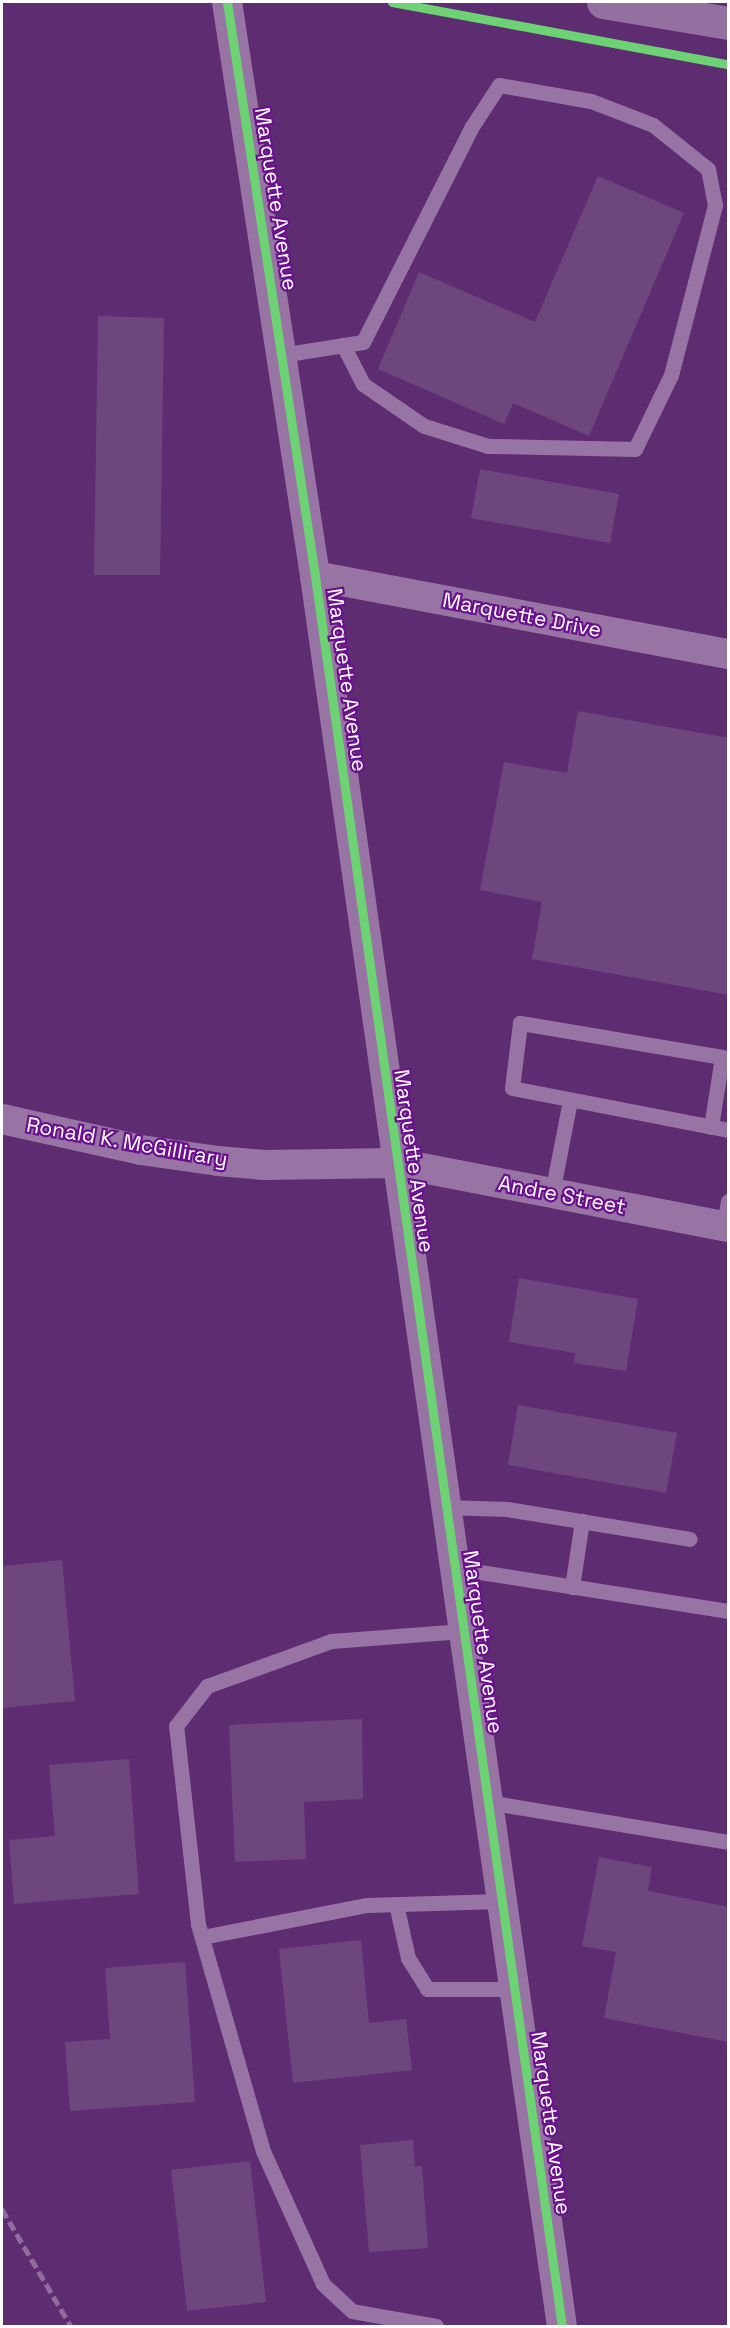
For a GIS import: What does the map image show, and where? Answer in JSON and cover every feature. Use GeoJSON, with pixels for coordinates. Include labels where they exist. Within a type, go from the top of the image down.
{"type":"FeatureCollection","features":[{"type":"Feature","properties":{"kind":"main road"},"geometry":{"type":"LineString","coordinates":[[603,2],[729,23]]}},
{"type":"Feature","properties":{"kind":"street","name":"Marquette Avenue"},"geometry":{"type":"LineString","coordinates":[[227,2],[315,576],[562,2326]]}},
{"type":"Feature","properties":{"kind":"street","name":"Marquette Drive"},"geometry":{"type":"LineString","coordinates":[[315,576],[729,654]]}},
{"type":"Feature","properties":{"kind":"street","name":"Ronald K. McGillirary"},"geometry":{"type":"LineString","coordinates":[[2,1119],[218,1161],[265,1165],[396,1162]]}},
{"type":"Feature","properties":{"kind":"street","name":"Andre Street"},"geometry":{"type":"LineString","coordinates":[[396,1162],[552,1193],[727,1218]]}},
{"type":"Feature","properties":{"kind":"lane"},"geometry":{"type":"LineString","coordinates":[[281,355],[343,345],[363,342],[471,128],[499,84],[591,101],[653,124],[708,169],[715,205],[671,375],[635,449],[488,446],[424,426],[363,384],[343,345]]}},
{"type":"Feature","properties":{"kind":"lane"},"geometry":{"type":"LineString","coordinates":[[711,1127],[722,1057],[520,1023],[512,1088],[570,1100],[711,1127],[729,1130]]}},
{"type":"Feature","properties":{"kind":"lane"},"geometry":{"type":"LineString","coordinates":[[552,1193],[570,1100]]}},
{"type":"Feature","properties":{"kind":"lane"},"geometry":{"type":"LineString","coordinates":[[445,1507],[507,1509],[690,1539]]}},
{"type":"Feature","properties":{"kind":"lane"},"geometry":{"type":"LineString","coordinates":[[572,1587],[582,1521]]}},
{"type":"Feature","properties":{"kind":"lane"},"geometry":{"type":"LineString","coordinates":[[454,1568],[729,1611]]}},
{"type":"Feature","properties":{"kind":"lane"},"geometry":{"type":"LineString","coordinates":[[436,2326],[351,2311],[323,2284],[263,2151],[202,1937],[176,1726],[207,1686],[331,1641],[463,1630]]}},
{"type":"Feature","properties":{"kind":"lane"},"geometry":{"type":"LineString","coordinates":[[487,1802],[729,1842]]}},
{"type":"Feature","properties":{"kind":"lane"},"geometry":{"type":"LineString","coordinates":[[202,1937],[367,1905],[501,1901]]}},
{"type":"Feature","properties":{"kind":"lane"},"geometry":{"type":"LineString","coordinates":[[396,1904],[408,1958],[427,1989],[513,1989]]}},
{"type":"Feature","properties":{"kind":"building"},"geometry":{"type":"Polygon","coordinates":[[[598,176],[684,213],[589,436],[513,403],[504,424],[378,369],[419,272],[535,322],[598,176]]]}},
{"type":"Feature","properties":{"kind":"building"},"geometry":{"type":"Polygon","coordinates":[[[98,316],[164,318],[160,575],[94,575],[98,316]]]}},
{"type":"Feature","properties":{"kind":"building"},"geometry":{"type":"Polygon","coordinates":[[[480,469],[619,494],[610,543],[471,518],[480,469]]]}},
{"type":"Feature","properties":{"kind":"building"},"geometry":{"type":"Polygon","coordinates":[[[578,711],[729,738],[729,995],[532,959],[542,902],[480,890],[504,762],[567,773],[578,711]]]}},
{"type":"Feature","properties":{"kind":"building"},"geometry":{"type":"Polygon","coordinates":[[[519,1278],[638,1299],[626,1371],[574,1363],[575,1353],[509,1342],[519,1278]]]}},
{"type":"Feature","properties":{"kind":"building"},"geometry":{"type":"Polygon","coordinates":[[[518,1405],[677,1433],[666,1493],[508,1465],[518,1405]]]}},
{"type":"Feature","properties":{"kind":"building"},"geometry":{"type":"Polygon","coordinates":[[[62,1560],[75,1701],[2,1708],[2,1566],[62,1560]]]}},
{"type":"Feature","properties":{"kind":"building"},"geometry":{"type":"Polygon","coordinates":[[[362,1719],[363,1799],[304,1802],[306,1859],[235,1862],[229,1725],[362,1719]]]}},
{"type":"Feature","properties":{"kind":"building"},"geometry":{"type":"Polygon","coordinates":[[[129,1759],[139,1894],[14,1904],[9,1840],[55,1836],[49,1765],[129,1759]]]}},
{"type":"Feature","properties":{"kind":"building"},"geometry":{"type":"Polygon","coordinates":[[[599,1857],[652,1867],[648,1891],[729,1907],[729,2042],[604,2018],[616,1952],[582,1946],[599,1857]]]}},
{"type":"Feature","properties":{"kind":"building"},"geometry":{"type":"Polygon","coordinates":[[[361,1940],[369,2023],[406,2019],[412,2070],[293,2083],[279,1949],[361,1940]]]}},
{"type":"Feature","properties":{"kind":"building"},"geometry":{"type":"Polygon","coordinates":[[[185,1962],[195,2102],[70,2111],[65,2042],[110,2039],[105,1968],[185,1962]]]}},
{"type":"Feature","properties":{"kind":"building"},"geometry":{"type":"Polygon","coordinates":[[[413,2140],[415,2167],[422,2166],[428,2248],[369,2252],[360,2145],[413,2140]]]}},
{"type":"Feature","properties":{"kind":"building"},"geometry":{"type":"Polygon","coordinates":[[[250,2161],[266,2302],[187,2311],[171,2170],[250,2161]]]}},
{"type":"Feature","properties":{"kind":"railway"},"geometry":{"type":"LineString","coordinates":[[2,2209],[71,2326]]}},
{"type":"Feature","properties":{"kind":"cycle path"},"geometry":{"type":"LineString","coordinates":[[227,2],[315,576],[562,2326]]}},
{"type":"Feature","properties":{"kind":"cycle path"},"geometry":{"type":"LineString","coordinates":[[392,2],[728,64]]}}]}
